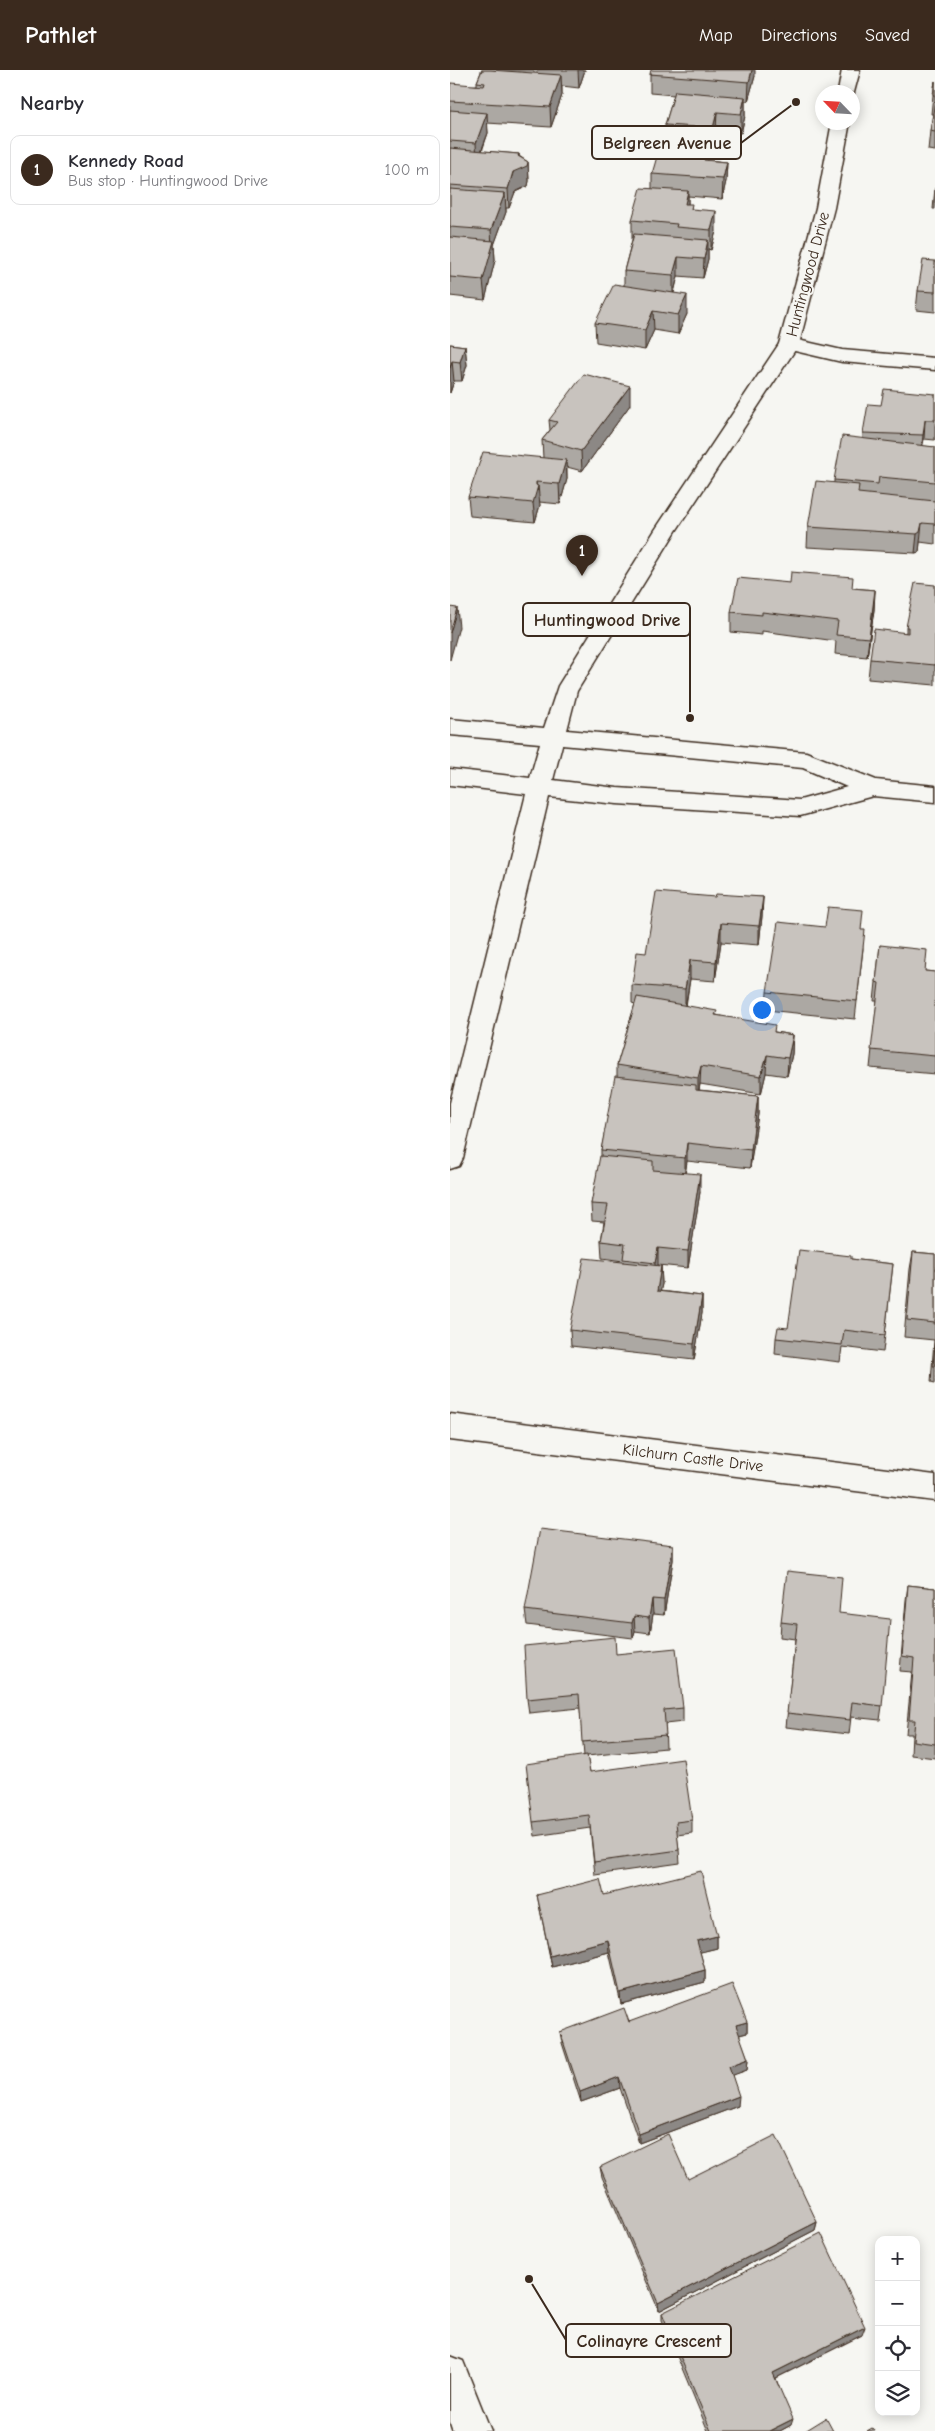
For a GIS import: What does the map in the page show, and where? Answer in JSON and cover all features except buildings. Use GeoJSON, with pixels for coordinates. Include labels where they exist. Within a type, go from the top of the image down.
{"type":"FeatureCollection","features":[{"type":"Feature","properties":{"kind":"street"},"geometry":{"type":"LineString","coordinates":[[848,85],[851,70]]}},
{"type":"Feature","properties":{"kind":"street","name":"Huntingwood Drive"},"geometry":{"type":"LineString","coordinates":[[450,1158],[538,788],[566,691],[666,530],[789,344],[825,208],[840,130]]}},
{"type":"Feature","properties":{"kind":"street"},"geometry":{"type":"LineString","coordinates":[[789,344],[842,356],[935,364]]}},
{"type":"Feature","properties":{"kind":"street"},"geometry":{"type":"LineString","coordinates":[[450,727],[806,760],[873,788],[935,794]]}},
{"type":"Feature","properties":{"kind":"street"},"geometry":{"type":"LineString","coordinates":[[450,776],[617,796],[800,808],[873,788]]}},
{"type":"Feature","properties":{"kind":"street","name":"Kilchurn Castle Drive"},"geometry":{"type":"LineString","coordinates":[[450,1427],[935,1488]]}},
{"type":"Feature","properties":{"kind":"street"},"geometry":{"type":"LineString","coordinates":[[450,2374],[472,2431]]}},
{"type":"Feature","properties":{"kind":"place","name":"Belgreen Avenue"},"geometry":{"type":"Point","coordinates":[796,102]}},
{"type":"Feature","properties":{"kind":"place","name":"Kennedy Road"},"geometry":{"type":"Point","coordinates":[582,576]}},
{"type":"Feature","properties":{"kind":"place","name":"Huntingwood Drive"},"geometry":{"type":"Point","coordinates":[690,718]}},
{"type":"Feature","properties":{"kind":"place","name":"Colinayre Crescent"},"geometry":{"type":"Point","coordinates":[529,2279]}}]}
